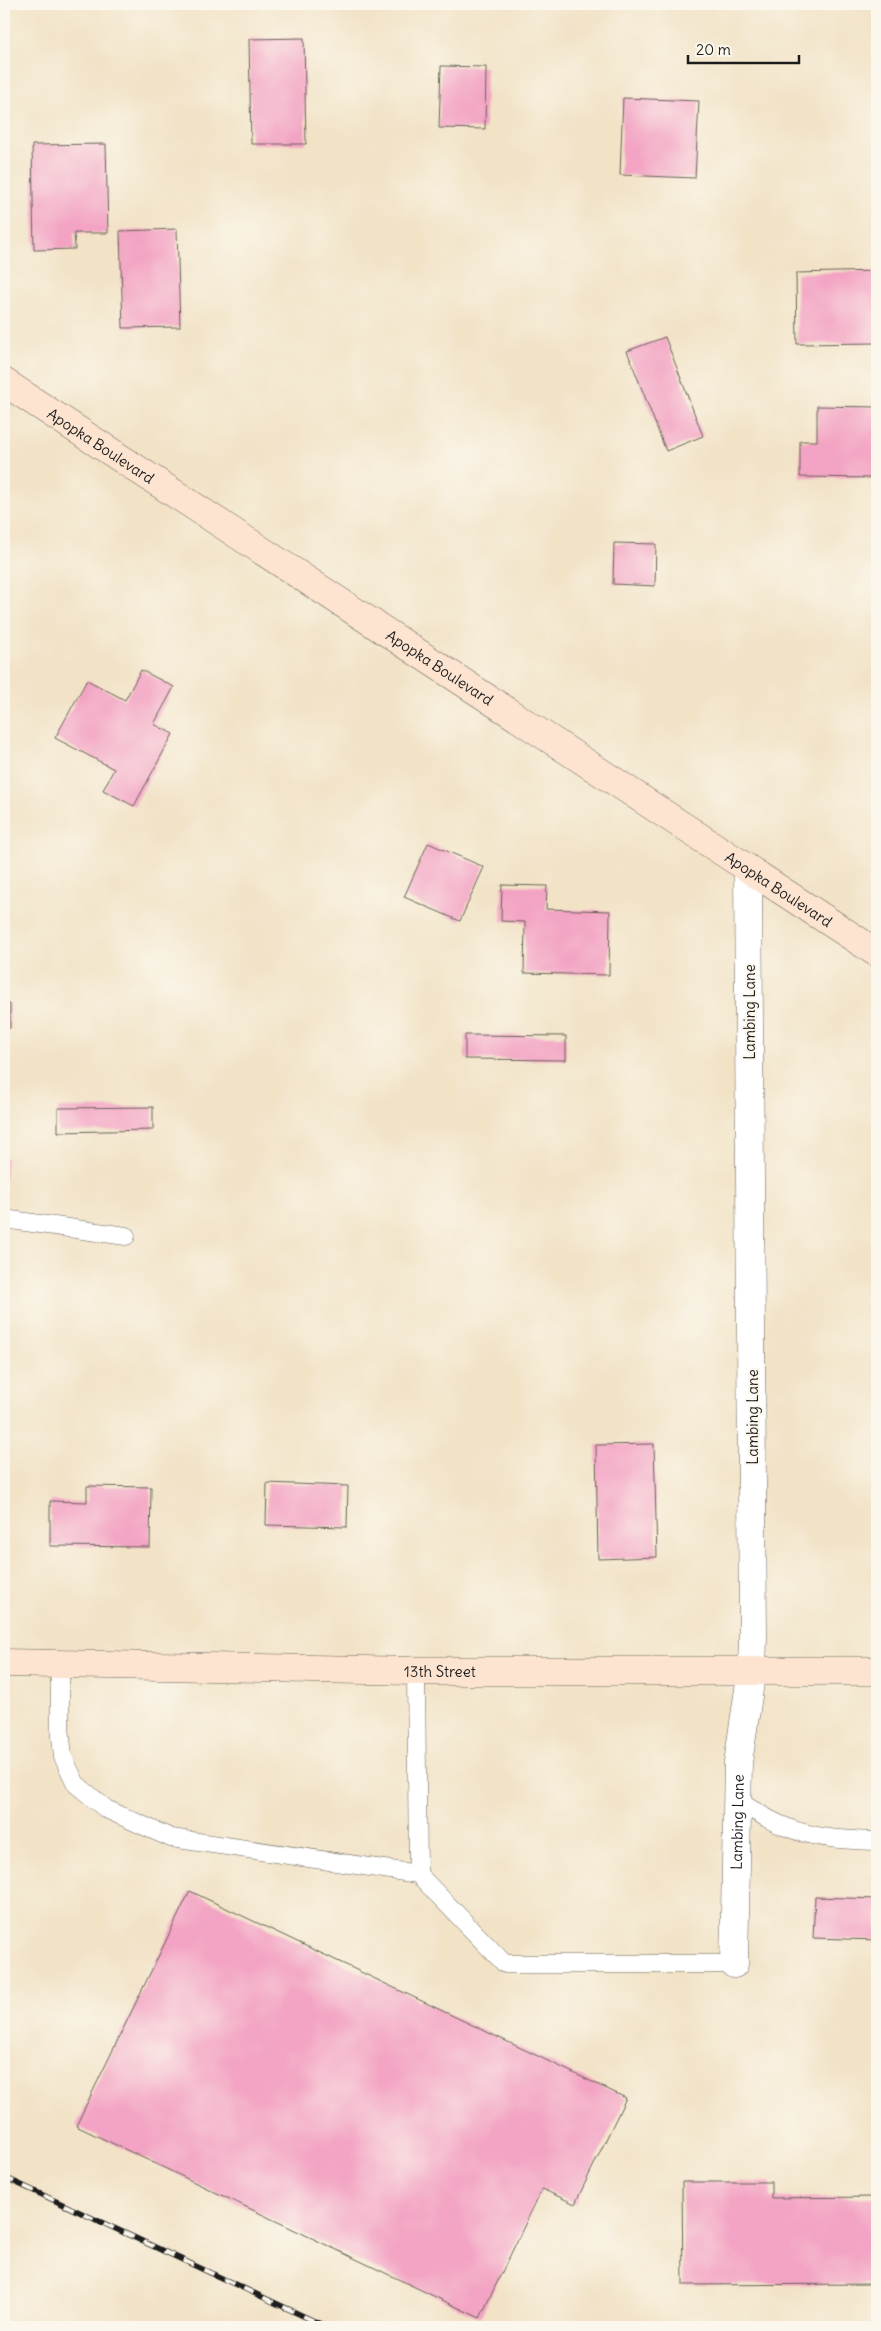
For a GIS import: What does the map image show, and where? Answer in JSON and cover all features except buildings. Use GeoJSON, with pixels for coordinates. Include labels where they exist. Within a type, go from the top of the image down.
{"type":"FeatureCollection","features":[{"type":"Feature","properties":{"kind":"street","name":"Apopka Boulevard"},"geometry":{"type":"LineString","coordinates":[[4,382],[877,953]]}},
{"type":"Feature","properties":{"kind":"street","name":"Lambing Lane"},"geometry":{"type":"LineString","coordinates":[[734,1964],[738,1763],[752,1670],[748,869]]}},
{"type":"Feature","properties":{"kind":"street","name":"13th Street"},"geometry":{"type":"LineString","coordinates":[[4,1663],[416,1671],[877,1671]]}},
{"type":"Feature","properties":{"kind":"lane"},"geometry":{"type":"LineString","coordinates":[[4,1219],[126,1236]]}},
{"type":"Feature","properties":{"kind":"lane"},"geometry":{"type":"LineString","coordinates":[[60,1664],[60,1727],[63,1757],[76,1784],[106,1809],[171,1838],[418,1874],[505,1964],[734,1964]]}},
{"type":"Feature","properties":{"kind":"lane"},"geometry":{"type":"LineString","coordinates":[[416,1671],[418,1874]]}},
{"type":"Feature","properties":{"kind":"lane"},"geometry":{"type":"LineString","coordinates":[[738,1801],[785,1827],[814,1836],[844,1840],[877,1841]]}},
{"type":"Feature","properties":{"kind":"railway"},"geometry":{"type":"LineString","coordinates":[[4,2177],[327,2327]]}}]}
